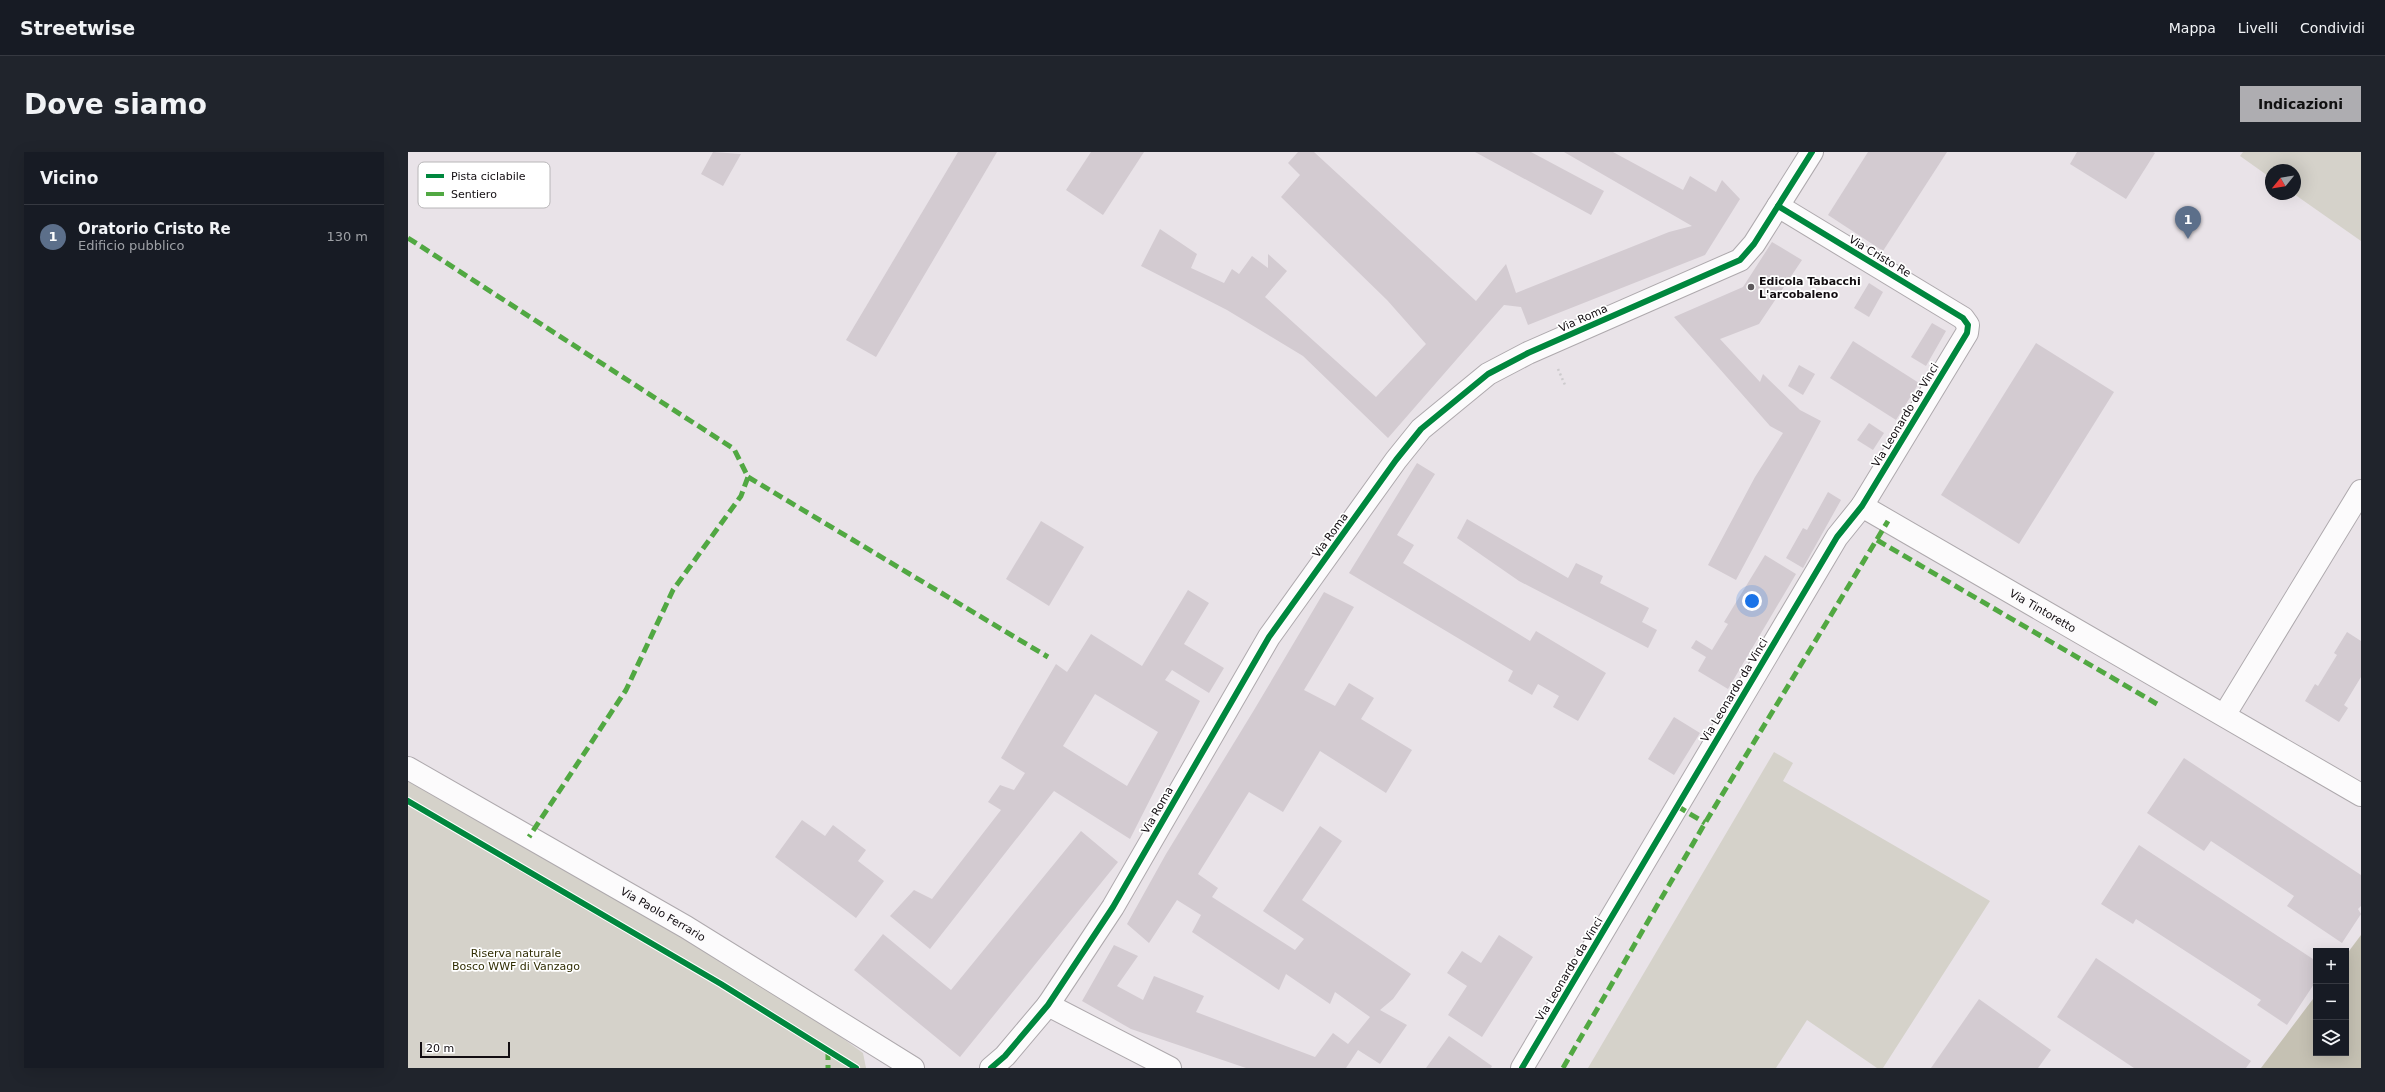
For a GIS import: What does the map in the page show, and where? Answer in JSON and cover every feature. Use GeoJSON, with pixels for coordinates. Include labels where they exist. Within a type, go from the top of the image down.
{"type":"FeatureCollection","features":[{"type":"Feature","properties":{"kind":"street","name":"Via Roma"},"geometry":{"type":"LineString","coordinates":[[990,1068],[1005,1056],[1048,1005],[1113,907],[1269,637],[1396,460],[1421,428],[1488,374],[1528,353],[1740,260],[1754,244],[1812,152]]}},
{"type":"Feature","properties":{"kind":"street","name":"Via Cristo Re"},"geometry":{"type":"LineString","coordinates":[[1778,206],[1963,318],[1968,326]]}},
{"type":"Feature","properties":{"kind":"street","name":"Via Leonardo da Vinci"},"geometry":{"type":"LineString","coordinates":[[1522,1068],[1837,537],[1862,506],[1966,333],[1968,326]]}},
{"type":"Feature","properties":{"kind":"street"},"geometry":{"type":"LineString","coordinates":[[2225,714],[2361,491]]}},
{"type":"Feature","properties":{"kind":"street","name":"Via Tintoretto"},"geometry":{"type":"LineString","coordinates":[[1862,506],[2225,714],[2361,795]]}},
{"type":"Feature","properties":{"kind":"street","name":"Via Paolo Ferrario"},"geometry":{"type":"LineString","coordinates":[[408,768],[686,927],[913,1068]]}},
{"type":"Feature","properties":{"kind":"street"},"geometry":{"type":"LineString","coordinates":[[1048,1005],[1170,1068]]}},
{"type":"Feature","properties":{"kind":"green space"},"geometry":{"type":"Polygon","coordinates":[[[2243,152],[2361,152],[2361,241],[2301,199],[2301,164],[2265,164],[2265,174],[2240,156],[2243,152]]]}},
{"type":"Feature","properties":{"kind":"green space"},"geometry":{"type":"Polygon","coordinates":[[[1774,752],[1793,763],[1783,781],[1990,901],[1883,1068],[1877,1068],[1807,1020],[1776,1068],[1588,1068],[1774,752]]]}},
{"type":"Feature","properties":{"kind":"green space","name":"Riserva naturale Bosco WWF di Vanzago"},"geometry":{"type":"Polygon","coordinates":[[[408,778],[706,939],[863,1053],[866,1068],[408,1068],[408,778]]]}},
{"type":"Feature","properties":{"kind":"shaded area"},"geometry":{"type":"Polygon","coordinates":[[[2361,935],[2361,1068],[2261,1068],[2313,999],[2313,1056],[2349,1056],[2349,951],[2361,935]]]}},
{"type":"Feature","properties":{"kind":"building"},"geometry":{"type":"Polygon","coordinates":[[[713,152],[741,154],[723,186],[701,174],[713,152]]]}},
{"type":"Feature","properties":{"kind":"building"},"geometry":{"type":"Polygon","coordinates":[[[958,152],[997,152],[876,357],[846,340],[958,152]]]}},
{"type":"Feature","properties":{"kind":"building"},"geometry":{"type":"Polygon","coordinates":[[[1091,152],[1144,152],[1103,215],[1066,190],[1091,152]]]}},
{"type":"Feature","properties":{"kind":"building"},"geometry":{"type":"Polygon","coordinates":[[[1298,152],[1314,152],[1476,301],[1506,264],[1516,293],[1669,232],[1692,226],[1564,152],[1613,152],[1683,190],[1690,176],[1716,192],[1722,180],[1740,199],[1705,255],[1528,325],[1521,307],[1504,305],[1388,438],[1303,356],[1227,310],[1141,266],[1160,229],[1197,254],[1191,268],[1224,283],[1232,269],[1239,274],[1252,256],[1268,268],[1268,254],[1287,271],[1265,297],[1376,397],[1426,344],[1387,300],[1281,197],[1300,175],[1288,163],[1298,152]]]}},
{"type":"Feature","properties":{"kind":"building"},"geometry":{"type":"Polygon","coordinates":[[[1475,152],[1531,152],[1604,191],[1591,215],[1475,152]]]}},
{"type":"Feature","properties":{"kind":"building"},"geometry":{"type":"Polygon","coordinates":[[[1868,152],[1947,152],[1883,251],[1828,215],[1868,152]]]}},
{"type":"Feature","properties":{"kind":"building"},"geometry":{"type":"Polygon","coordinates":[[[2077,152],[2155,153],[2126,199],[2070,164],[2077,152]]]}},
{"type":"Feature","properties":{"kind":"building"},"geometry":{"type":"Polygon","coordinates":[[[1772,242],[1802,260],[1759,324],[1720,339],[1760,382],[1763,374],[1800,410],[1821,421],[1736,580],[1708,565],[1755,477],[1783,433],[1770,426],[1674,317],[1743,287],[1772,242]]]}},
{"type":"Feature","properties":{"kind":"building"},"geometry":{"type":"Polygon","coordinates":[[[1869,283],[1883,292],[1869,317],[1854,308],[1869,283]]]}},
{"type":"Feature","properties":{"kind":"building"},"geometry":{"type":"Polygon","coordinates":[[[1932,323],[1946,331],[1926,366],[1911,357],[1932,323]]]}},
{"type":"Feature","properties":{"kind":"building"},"geometry":{"type":"Polygon","coordinates":[[[1853,341],[1919,383],[1896,420],[1830,378],[1853,341]]]}},
{"type":"Feature","properties":{"kind":"building"},"geometry":{"type":"Polygon","coordinates":[[[2036,343],[2114,392],[2019,544],[1941,495],[2036,343]]]}},
{"type":"Feature","properties":{"kind":"building"},"geometry":{"type":"Polygon","coordinates":[[[1799,365],[1815,374],[1803,395],[1788,386],[1799,365]]]}},
{"type":"Feature","properties":{"kind":"building"},"geometry":{"type":"Polygon","coordinates":[[[1869,423],[1884,433],[1873,450],[1857,440],[1869,423]]]}},
{"type":"Feature","properties":{"kind":"building"},"geometry":{"type":"Polygon","coordinates":[[[1417,463],[1435,474],[1397,535],[1414,545],[1403,563],[1530,641],[1536,631],[1606,673],[1578,721],[1553,707],[1559,696],[1538,684],[1532,695],[1508,681],[1513,671],[1349,573],[1417,463]]]}},
{"type":"Feature","properties":{"kind":"building"},"geometry":{"type":"Polygon","coordinates":[[[1828,492],[1841,500],[1803,568],[1786,558],[1803,528],[1807,530],[1828,492]]]}},
{"type":"Feature","properties":{"kind":"building"},"geometry":{"type":"Polygon","coordinates":[[[1467,519],[1568,578],[1576,563],[1603,576],[1600,583],[1649,608],[1642,622],[1657,630],[1648,648],[1519,581],[1457,538],[1467,519]]]}},
{"type":"Feature","properties":{"kind":"building"},"geometry":{"type":"Polygon","coordinates":[[[1041,521],[1084,547],[1049,606],[1006,579],[1041,521]]]}},
{"type":"Feature","properties":{"kind":"building"},"geometry":{"type":"Polygon","coordinates":[[[1765,555],[1796,574],[1728,689],[1698,671],[1706,657],[1691,648],[1696,640],[1712,650],[1728,624],[1724,622],[1765,555]]]}},
{"type":"Feature","properties":{"kind":"building"},"geometry":{"type":"Polygon","coordinates":[[[1188,590],[1209,603],[1184,644],[1224,668],[1209,693],[1172,670],[1165,680],[1200,701],[1130,839],[1054,791],[930,949],[890,916],[914,890],[932,899],[1001,810],[988,802],[1000,785],[1014,790],[1025,773],[1001,758],[1056,664],[1067,672],[1091,634],[1142,666],[1188,590]],[[1095,694],[1063,746],[1127,786],[1158,732],[1095,694]]]}},
{"type":"Feature","properties":{"kind":"building"},"geometry":{"type":"Polygon","coordinates":[[[1324,592],[1354,607],[1304,690],[1335,706],[1349,683],[1374,698],[1361,719],[1412,750],[1386,793],[1320,751],[1283,812],[1249,792],[1198,874],[1218,888],[1212,897],[1295,950],[1304,939],[1263,911],[1320,826],[1342,841],[1302,900],[1411,974],[1393,999],[1380,1010],[1407,1025],[1380,1064],[1358,1050],[1346,1068],[1246,1068],[1131,1029],[1082,1001],[1114,945],[1138,956],[1117,986],[1143,1000],[1154,976],[1204,996],[1196,1012],[1315,1057],[1333,1033],[1348,1044],[1370,1017],[1335,992],[1330,1004],[1286,974],[1279,990],[1192,932],[1201,915],[1177,900],[1149,943],[1127,924],[1166,854],[1324,592]]]}},
{"type":"Feature","properties":{"kind":"building"},"geometry":{"type":"Polygon","coordinates":[[[2347,632],[2361,641],[2361,677],[2344,705],[2348,708],[2339,722],[2305,701],[2315,684],[2318,686],[2337,655],[2334,653],[2347,632]]]}},
{"type":"Feature","properties":{"kind":"building"},"geometry":{"type":"Polygon","coordinates":[[[1674,717],[1700,733],[1674,775],[1648,759],[1674,717]]]}},
{"type":"Feature","properties":{"kind":"building"},"geometry":{"type":"Polygon","coordinates":[[[2184,758],[2361,875],[2361,906],[2358,909],[2361,914],[2342,943],[2287,906],[2294,896],[2211,841],[2204,851],[2147,813],[2184,758]]]}},
{"type":"Feature","properties":{"kind":"building"},"geometry":{"type":"Polygon","coordinates":[[[802,820],[825,836],[833,825],[866,850],[858,861],[884,881],[856,918],[775,857],[802,820]]]}},
{"type":"Feature","properties":{"kind":"building"},"geometry":{"type":"Polygon","coordinates":[[[1081,831],[1118,862],[960,1057],[854,970],[883,934],[951,990],[1081,831]]]}},
{"type":"Feature","properties":{"kind":"building"},"geometry":{"type":"Polygon","coordinates":[[[2139,845],[2313,959],[2313,986],[2287,1025],[2257,1005],[2261,1000],[2136,919],[2133,924],[2101,904],[2139,845]]]}},
{"type":"Feature","properties":{"kind":"building"},"geometry":{"type":"Polygon","coordinates":[[[1499,935],[1533,957],[1482,1037],[1448,1015],[1467,986],[1447,973],[1462,951],[1481,963],[1499,935]]]}},
{"type":"Feature","properties":{"kind":"building"},"geometry":{"type":"Polygon","coordinates":[[[2096,958],[2251,1061],[2246,1068],[2134,1068],[2057,1017],[2096,958]]]}},
{"type":"Feature","properties":{"kind":"building"},"geometry":{"type":"Polygon","coordinates":[[[1979,999],[2051,1050],[2038,1068],[1931,1068],[1979,999]]]}},
{"type":"Feature","properties":{"kind":"building"},"geometry":{"type":"Polygon","coordinates":[[[1449,1036],[1492,1066],[1491,1068],[1426,1068],[1449,1036]]]}},
{"type":"Feature","properties":{"kind":"marked path"},"geometry":{"type":"LineString","coordinates":[[408,238],[734,449],[748,477],[741,496],[673,590],[626,690],[529,837]]}},
{"type":"Feature","properties":{"kind":"marked path"},"geometry":{"type":"LineString","coordinates":[[748,477],[1048,657]]}},
{"type":"Feature","properties":{"kind":"marked path"},"geometry":{"type":"LineString","coordinates":[[1563,1068],[1705,823],[1888,521]]}},
{"type":"Feature","properties":{"kind":"marked path"},"geometry":{"type":"LineString","coordinates":[[1877,540],[2157,704]]}},
{"type":"Feature","properties":{"kind":"marked path"},"geometry":{"type":"LineString","coordinates":[[1677,806],[1705,823]]}},
{"type":"Feature","properties":{"kind":"marked path"},"geometry":{"type":"LineString","coordinates":[[828,1050],[828,1068]]}},
{"type":"Feature","properties":{"kind":"cycle path"},"geometry":{"type":"LineString","coordinates":[[991,1068],[1005,1056],[1048,1005],[1113,907],[1269,637],[1396,460],[1421,429],[1488,374],[1528,353],[1740,260],[1754,244],[1812,152]]}},
{"type":"Feature","properties":{"kind":"cycle path"},"geometry":{"type":"LineString","coordinates":[[1522,1068],[1837,537],[1862,506],[1967,333],[1968,325],[1963,318],[1778,206]]}},
{"type":"Feature","properties":{"kind":"cycle path"},"geometry":{"type":"LineString","coordinates":[[408,801],[721,984],[856,1068]]}},
{"type":"Feature","properties":{"kind":"place","name":"Oratorio Cristo Re"},"geometry":{"type":"Point","coordinates":[2188,239]}},
{"type":"Feature","properties":{"kind":"place","name":"Edicola Tabacchi L'arcobaleno"},"geometry":{"type":"Point","coordinates":[1751,287]}}]}
